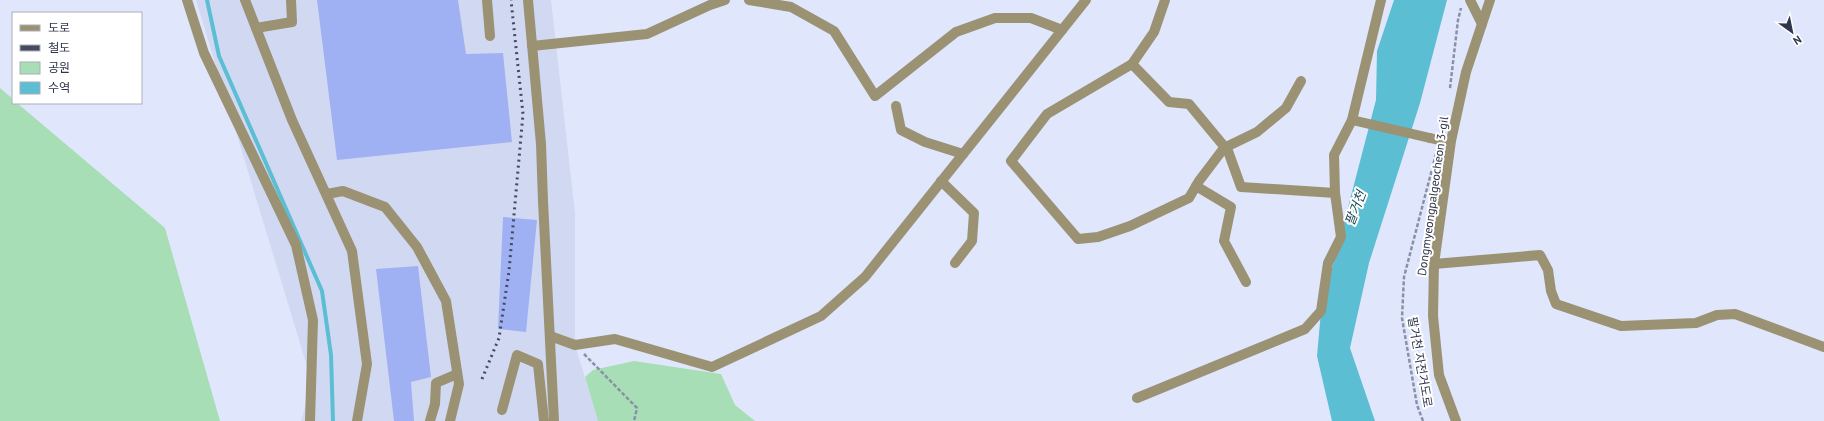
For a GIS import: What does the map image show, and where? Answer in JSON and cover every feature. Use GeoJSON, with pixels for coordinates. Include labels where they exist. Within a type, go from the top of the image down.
{"type":"FeatureCollection","features":[{"type":"Feature","properties":{"kind":"street"},"geometry":{"type":"LineString","coordinates":[[187,0],[204,53],[296,245],[313,320],[310,421]]}},
{"type":"Feature","properties":{"kind":"street"},"geometry":{"type":"LineString","coordinates":[[245,0],[292,120],[352,251],[367,364],[356,421]]}},
{"type":"Feature","properties":{"kind":"street"},"geometry":{"type":"LineString","coordinates":[[256,28],[292,22],[291,0]]}},
{"type":"Feature","properties":{"kind":"street"},"geometry":{"type":"LineString","coordinates":[[487,0],[490,36]]}},
{"type":"Feature","properties":{"kind":"street"},"geometry":{"type":"LineString","coordinates":[[528,0],[541,144],[554,421]]}},
{"type":"Feature","properties":{"kind":"street"},"geometry":{"type":"LineString","coordinates":[[532,46],[647,34],[710,5],[725,0]]}},
{"type":"Feature","properties":{"kind":"street"},"geometry":{"type":"LineString","coordinates":[[749,0],[791,7],[834,30],[875,96],[956,32],[969,27],[995,18],[1031,18],[1062,30]]}},
{"type":"Feature","properties":{"kind":"street"},"geometry":{"type":"LineString","coordinates":[[550,336],[575,345],[615,339],[712,367],[821,316],[865,277],[1086,0]]}},
{"type":"Feature","properties":{"kind":"street"},"geometry":{"type":"LineString","coordinates":[[1164,0],[1154,32],[1132,64],[1047,114],[1011,161],[1078,239],[1098,237],[1130,226],[1189,198],[1224,148],[1257,132],[1286,108],[1301,81]]}},
{"type":"Feature","properties":{"kind":"street"},"geometry":{"type":"LineString","coordinates":[[1137,398],[1305,329],[1321,311],[1328,263],[1341,237],[1335,193],[1334,155],[1352,120],[1381,0]]}},
{"type":"Feature","properties":{"kind":"street","name":"Dongmyeongpalgeocheon 3-gil"},"geometry":{"type":"LineString","coordinates":[[1456,421],[1439,375],[1432,316],[1434,264],[1449,159],[1444,143],[1490,0]]}},
{"type":"Feature","properties":{"kind":"street"},"geometry":{"type":"LineString","coordinates":[[1466,3],[1482,24]]}},
{"type":"Feature","properties":{"kind":"street"},"geometry":{"type":"LineString","coordinates":[[1132,64],[1169,102],[1190,104],[1224,148],[1228,151],[1241,187],[1335,193]]}},
{"type":"Feature","properties":{"kind":"street"},"geometry":{"type":"LineString","coordinates":[[896,106],[901,130],[925,142],[963,154]]}},
{"type":"Feature","properties":{"kind":"street"},"geometry":{"type":"LineString","coordinates":[[1352,120],[1430,138],[1444,143]]}},
{"type":"Feature","properties":{"kind":"street"},"geometry":{"type":"LineString","coordinates":[[941,181],[974,213],[972,241],[955,263]]}},
{"type":"Feature","properties":{"kind":"street"},"geometry":{"type":"LineString","coordinates":[[1196,186],[1231,207],[1224,241],[1246,282]]}},
{"type":"Feature","properties":{"kind":"street"},"geometry":{"type":"LineString","coordinates":[[327,194],[343,191],[385,207],[417,247],[446,301],[459,384],[450,421]]}},
{"type":"Feature","properties":{"kind":"street"},"geometry":{"type":"LineString","coordinates":[[1434,264],[1540,255],[1548,270],[1550,291],[1556,304],[1621,326],[1696,323],[1717,315],[1735,314],[1824,347]]}},
{"type":"Feature","properties":{"kind":"street"},"geometry":{"type":"LineString","coordinates":[[502,410],[517,355],[538,364],[544,421]]}},
{"type":"Feature","properties":{"kind":"street"},"geometry":{"type":"LineString","coordinates":[[430,421],[435,404],[436,382],[457,374]]}},
{"type":"Feature","properties":{"kind":"path"},"geometry":{"type":"LineString","coordinates":[[1450,89],[1458,20],[1466,3]]}},
{"type":"Feature","properties":{"kind":"path","name":"팔거천 자전거도로"},"geometry":{"type":"LineString","coordinates":[[1423,421],[1417,406],[1402,318],[1404,277],[1444,143]]}},
{"type":"Feature","properties":{"kind":"path"},"geometry":{"type":"LineString","coordinates":[[575,345],[637,408],[634,421]]}},
{"type":"Feature","properties":{"kind":"shaded area"},"geometry":{"type":"Polygon","coordinates":[[[196,0],[551,0],[575,213],[575,345],[598,421],[301,421],[312,383],[196,0]]]}},
{"type":"Feature","properties":{"kind":"green space"},"geometry":{"type":"Polygon","coordinates":[[[0,88],[12,98],[12,104],[18,104],[165,228],[220,421],[0,421],[0,88]]]}},
{"type":"Feature","properties":{"kind":"green space"},"geometry":{"type":"Polygon","coordinates":[[[634,361],[721,374],[735,405],[755,421],[598,421],[585,377],[593,370],[634,361]]]}},
{"type":"Feature","properties":{"kind":"water","name":"팔거천"},"geometry":{"type":"Polygon","coordinates":[[[1394,0],[1447,0],[1420,103],[1369,263],[1350,348],[1375,421],[1332,421],[1317,356],[1321,311],[1376,100],[1377,51],[1394,0]]]}},
{"type":"Feature","properties":{"kind":"building"},"geometry":{"type":"Polygon","coordinates":[[[317,0],[458,0],[466,54],[503,53],[512,142],[337,160],[317,0]]]}},
{"type":"Feature","properties":{"kind":"building"},"geometry":{"type":"Polygon","coordinates":[[[503,217],[537,220],[526,332],[498,329],[503,217]]]}},
{"type":"Feature","properties":{"kind":"building"},"geometry":{"type":"Polygon","coordinates":[[[418,266],[431,377],[411,382],[414,421],[394,421],[376,269],[418,266]]]}},
{"type":"Feature","properties":{"kind":"waterway"},"geometry":{"type":"LineString","coordinates":[[207,0],[219,56],[322,291],[331,355],[333,421]]}},
{"type":"Feature","properties":{"kind":"railway"},"geometry":{"type":"LineString","coordinates":[[482,379],[499,338],[509,271],[523,114],[511,0]]}}]}
